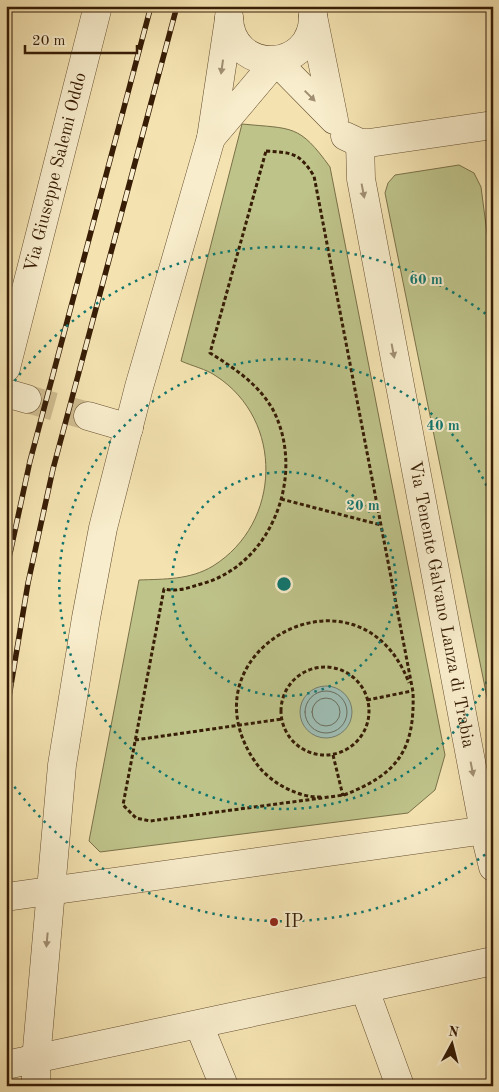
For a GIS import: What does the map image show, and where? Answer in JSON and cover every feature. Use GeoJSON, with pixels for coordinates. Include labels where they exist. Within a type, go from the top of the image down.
{"type":"FeatureCollection","features":[{"type":"Feature","properties":{"kind":"street","name":"Via Giuseppe Salemi Oddo"},"geometry":{"type":"LineString","coordinates":[[6,368],[10,338],[98,6]]}},
{"type":"Feature","properties":{"kind":"street"},"geometry":{"type":"LineString","coordinates":[[230,13],[231,33],[238,45],[248,54],[262,60],[276,61],[288,57],[299,50],[309,35],[312,10]]}},
{"type":"Feature","properties":{"kind":"street"},"geometry":{"type":"LineString","coordinates":[[312,10],[334,120]]}},
{"type":"Feature","properties":{"kind":"street"},"geometry":{"type":"LineString","coordinates":[[36,1073],[62,765],[82,638],[103,528],[129,428],[211,138],[230,13]]}},
{"type":"Feature","properties":{"kind":"street"},"geometry":{"type":"LineString","coordinates":[[276,61],[334,120],[345,135],[360,143],[492,125],[493,129]]}},
{"type":"Feature","properties":{"kind":"street"},"geometry":{"type":"LineString","coordinates":[[211,138],[276,61]]}},
{"type":"Feature","properties":{"kind":"street","name":"Via Tenente Galvano Lanza di Trabia"},"geometry":{"type":"LineString","coordinates":[[360,143],[361,180],[488,829],[493,867]]}},
{"type":"Feature","properties":{"kind":"street"},"geometry":{"type":"LineString","coordinates":[[88,416],[129,428]]}},
{"type":"Feature","properties":{"kind":"street"},"geometry":{"type":"LineString","coordinates":[[6,897],[488,829]]}},
{"type":"Feature","properties":{"kind":"street"},"geometry":{"type":"LineString","coordinates":[[6,1065],[36,1073],[200,1025],[493,962]]}},
{"type":"Feature","properties":{"kind":"street"},"geometry":{"type":"LineString","coordinates":[[364,990],[400,1086]]}},
{"type":"Feature","properties":{"kind":"street"},"geometry":{"type":"LineString","coordinates":[[200,1025],[224,1086]]}},
{"type":"Feature","properties":{"kind":"path"},"geometry":{"type":"LineString","coordinates":[[266,151],[294,154],[304,160],[314,176],[381,525],[413,692],[414,719],[406,746],[391,768],[370,785],[344,796],[150,821],[136,818],[123,805],[164,589],[175,591],[214,581],[247,558],[272,528],[285,490],[285,448],[272,409],[246,376],[210,353],[266,151]]}},
{"type":"Feature","properties":{"kind":"path"},"geometry":{"type":"LineString","coordinates":[[282,499],[381,525]]}},
{"type":"Feature","properties":{"kind":"path"},"geometry":{"type":"LineString","coordinates":[[344,796],[315,797],[286,788],[262,771],[244,746],[237,718],[239,688],[251,660],[271,638],[298,624],[327,620],[357,626],[382,641],[402,664],[413,692]]}},
{"type":"Feature","properties":{"kind":"path"},"geometry":{"type":"LineString","coordinates":[[319,668],[334,668],[348,674],[359,684],[367,700],[369,712],[366,726],[359,739],[347,749],[333,754],[319,755],[294,743],[286,732],[282,719],[284,698],[294,680],[306,672],[319,668]]}},
{"type":"Feature","properties":{"kind":"path"},"geometry":{"type":"LineString","coordinates":[[367,700],[413,692]]}},
{"type":"Feature","properties":{"kind":"path"},"geometry":{"type":"LineString","coordinates":[[135,740],[282,719]]}},
{"type":"Feature","properties":{"kind":"path"},"geometry":{"type":"LineString","coordinates":[[333,754],[344,796]]}},
{"type":"Feature","properties":{"kind":"green space"},"geometry":{"type":"Polygon","coordinates":[[[242,124],[284,128],[294,131],[310,143],[330,167],[445,755],[435,790],[408,813],[100,852],[89,841],[139,580],[186,576],[204,571],[213,566],[236,547],[252,524],[262,499],[266,471],[263,444],[254,418],[238,395],[216,376],[181,361],[242,124]]]}},
{"type":"Feature","properties":{"kind":"green space"},"geometry":{"type":"Polygon","coordinates":[[[459,165],[474,173],[481,187],[493,279],[493,727],[385,193],[388,183],[395,175],[459,165]]]}},
{"type":"Feature","properties":{"kind":"water"},"geometry":{"type":"Polygon","coordinates":[[[326,686],[336,688],[344,694],[350,702],[352,712],[350,722],[344,730],[336,736],[326,738],[316,736],[308,730],[302,722],[300,712],[302,702],[308,694],[316,688],[326,686]]]}},
{"type":"Feature","properties":{"kind":"tunnel"},"geometry":{"type":"LineString","coordinates":[[27,399],[88,416]]}},
{"type":"Feature","properties":{"kind":"railway"},"geometry":{"type":"LineString","coordinates":[[6,572],[30,461],[151,6]]}},
{"type":"Feature","properties":{"kind":"railway"},"geometry":{"type":"LineString","coordinates":[[6,715],[28,583],[53,469],[177,6]]}},
{"type":"Feature","properties":{"kind":"place","name":"IP"},"geometry":{"type":"Point","coordinates":[274,922]}}]}
